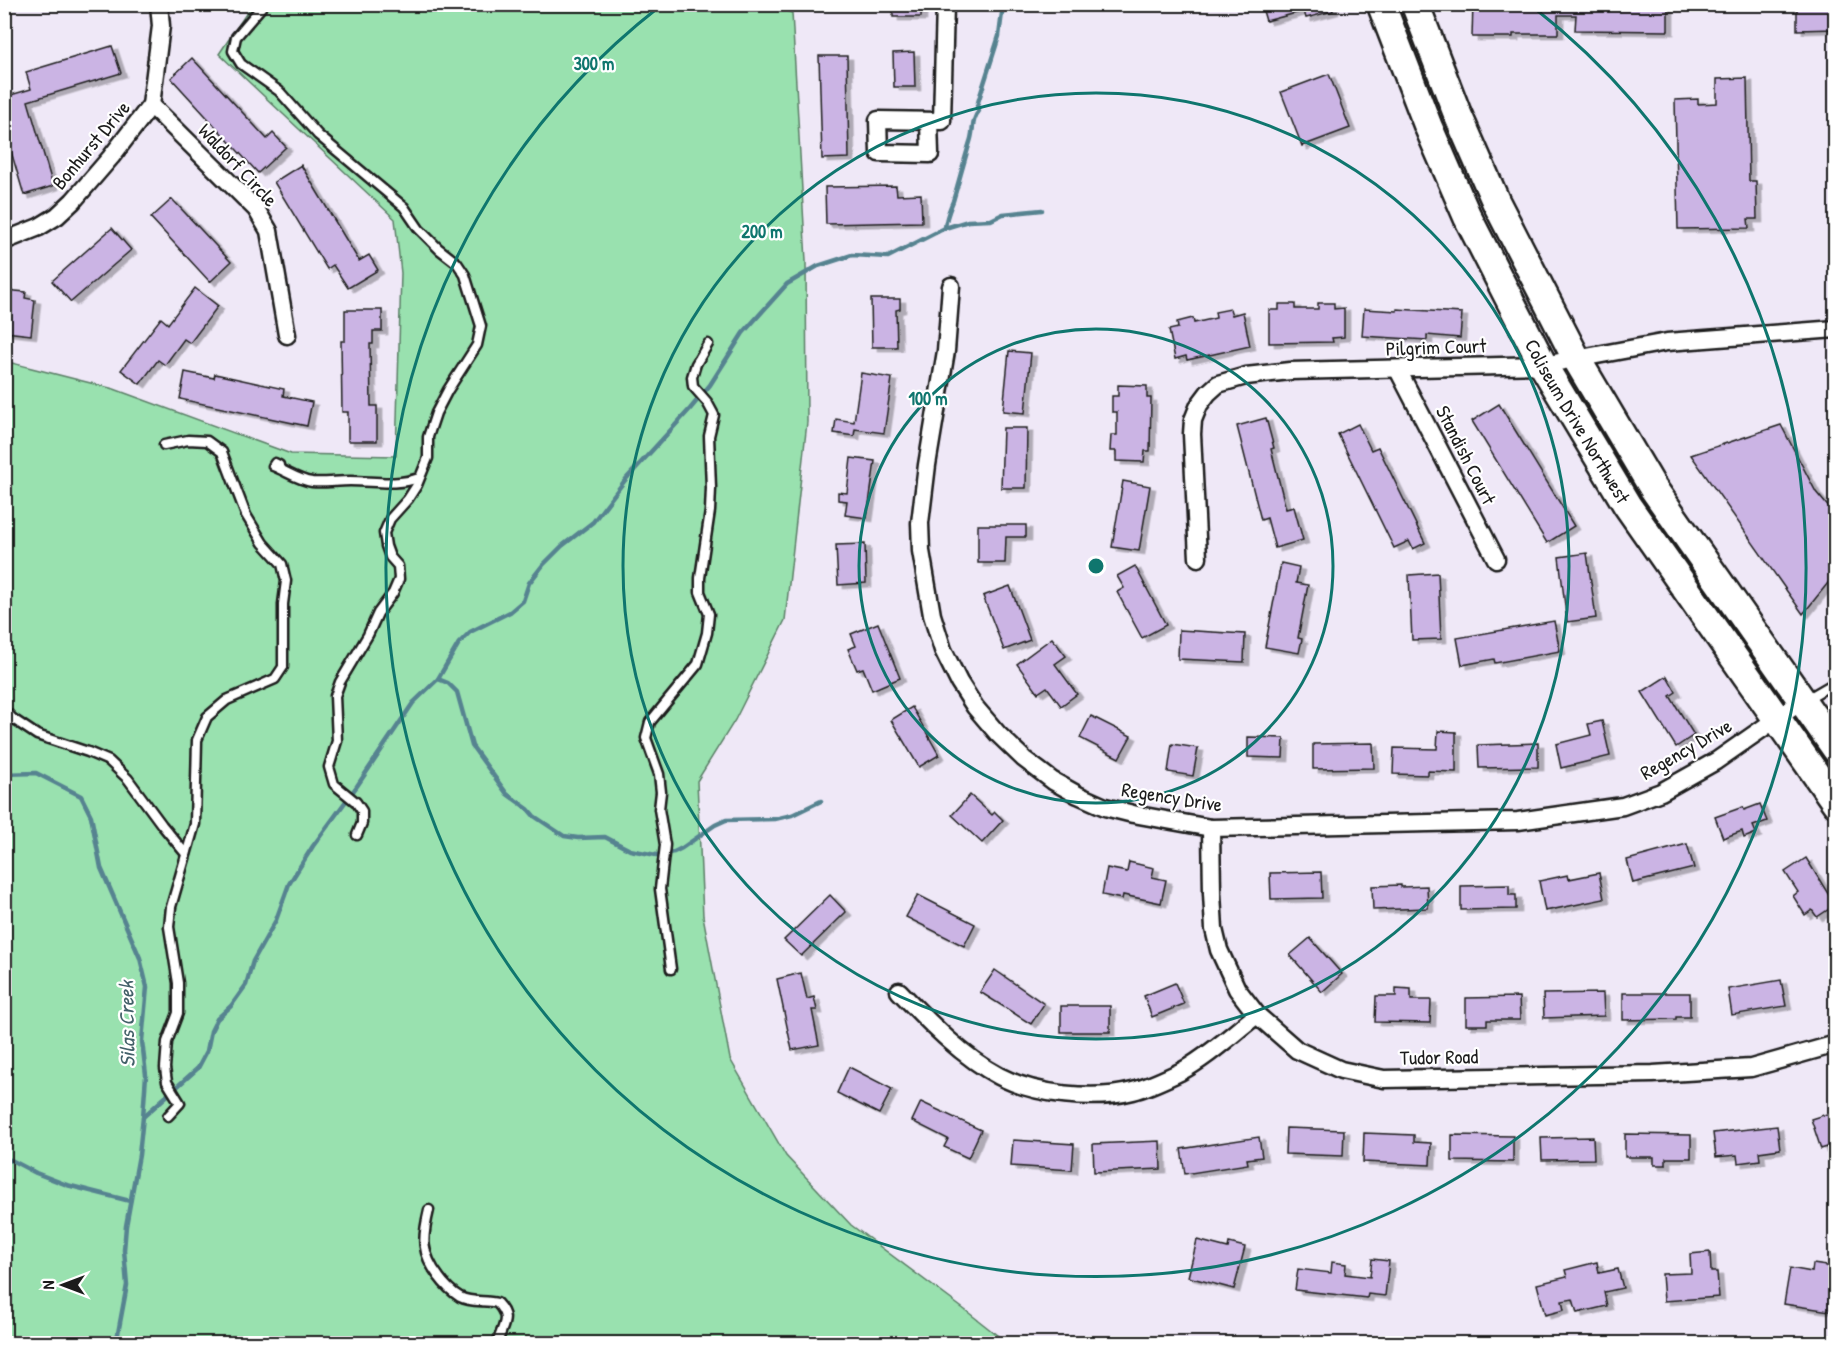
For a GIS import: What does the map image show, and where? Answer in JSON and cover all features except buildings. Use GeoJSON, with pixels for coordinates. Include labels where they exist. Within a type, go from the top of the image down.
{"type":"FeatureCollection","features":[{"type":"Feature","properties":{"kind":"main road","name":"Coliseum Drive Northwest"},"geometry":{"type":"LineString","coordinates":[[1381,4],[1428,126],[1467,216],[1543,365],[1627,505],[1836,803]]}},
{"type":"Feature","properties":{"kind":"main road","name":"Coliseum Drive Northwest"},"geometry":{"type":"LineString","coordinates":[[1415,4],[1457,113],[1496,202],[1576,358],[1653,488],[1836,749]]}},
{"type":"Feature","properties":{"kind":"street","name":"Bonhurst Drive"},"geometry":{"type":"LineString","coordinates":[[4,241],[39,227],[57,216],[111,157],[151,105],[160,26],[159,4]]}},
{"type":"Feature","properties":{"kind":"street"},"geometry":{"type":"LineString","coordinates":[[935,121],[945,4]]}},
{"type":"Feature","properties":{"kind":"street","name":"Waldorf Circle"},"geometry":{"type":"LineString","coordinates":[[151,105],[256,209],[269,231],[287,336]]}},
{"type":"Feature","properties":{"kind":"street","name":"Regency Drive"},"geometry":{"type":"LineString","coordinates":[[951,286],[946,351],[920,523],[925,587],[947,658],[975,707],[1024,759],[1053,781],[1078,795],[1105,807],[1132,814],[1211,828],[1518,821],[1623,806],[1661,792],[1716,761],[1802,701]]}},
{"type":"Feature","properties":{"kind":"street","name":"Pilgrim Court"},"geometry":{"type":"LineString","coordinates":[[1198,558],[1193,420],[1199,405],[1218,384],[1246,376],[1290,372],[1543,365],[1667,342],[1836,329]]}},
{"type":"Feature","properties":{"kind":"street","name":"Standish Court"},"geometry":{"type":"LineString","coordinates":[[1398,370],[1496,559]]}},
{"type":"Feature","properties":{"kind":"street","name":"Tudor Road"},"geometry":{"type":"LineString","coordinates":[[1211,828],[1214,929],[1219,950],[1230,977],[1257,1015],[1297,1050],[1341,1070],[1384,1079],[1653,1074],[1751,1068],[1836,1044]]}},
{"type":"Feature","properties":{"kind":"street"},"geometry":{"type":"LineString","coordinates":[[898,991],[936,1029],[975,1061],[1000,1077],[1020,1085],[1085,1095],[1113,1095],[1134,1091],[1182,1071],[1257,1015]]}},
{"type":"Feature","properties":{"kind":"lane"},"geometry":{"type":"LineString","coordinates":[[264,4],[236,37],[233,51],[241,64],[279,91],[318,135],[404,207],[420,229],[439,249],[457,263],[465,275],[481,326],[477,345],[435,413],[428,437],[428,458],[419,478],[408,499],[390,519],[384,533],[390,557],[398,566],[399,579],[340,682],[335,696],[337,741],[329,767],[334,784],[356,802],[362,811],[362,823],[357,835]]}},
{"type":"Feature","properties":{"kind":"lane"},"geometry":{"type":"LineString","coordinates":[[670,969],[660,890],[665,845],[659,809],[661,792],[659,774],[646,738],[650,722],[698,664],[709,614],[700,592],[700,578],[711,488],[710,436],[714,415],[707,402],[695,389],[692,377],[696,364],[708,344]]}},
{"type":"Feature","properties":{"kind":"lane"},"geometry":{"type":"LineString","coordinates":[[164,445],[188,440],[207,441],[222,452],[246,515],[264,543],[282,564],[286,581],[283,667],[275,679],[227,700],[207,717],[197,740],[195,824],[171,907],[169,927],[175,956],[178,1013],[167,1042],[165,1068],[167,1083],[180,1103],[168,1116]]}},
{"type":"Feature","properties":{"kind":"lane"},"geometry":{"type":"LineString","coordinates":[[279,468],[294,477],[313,482],[350,481],[388,484],[406,483],[419,478]]}},
{"type":"Feature","properties":{"kind":"lane"},"geometry":{"type":"LineString","coordinates":[[1802,701],[1836,682]]}},
{"type":"Feature","properties":{"kind":"lane"},"geometry":{"type":"LineString","coordinates":[[4,710],[37,735],[109,761],[129,779],[186,854]]}},
{"type":"Feature","properties":{"kind":"lane"},"geometry":{"type":"LineString","coordinates":[[429,1210],[424,1244],[428,1262],[459,1296],[473,1301],[497,1303],[504,1310],[506,1319],[496,1344]]}},
{"type":"Feature","properties":{"kind":"green space"},"geometry":{"type":"Polygon","coordinates":[[[765,4],[792,13],[806,261],[807,422],[785,620],[735,720],[697,781],[703,916],[730,1059],[786,1156],[851,1225],[1007,1343],[5,1343],[4,361],[114,389],[291,454],[396,456],[401,273],[395,219],[219,54],[252,5],[765,4]]]}},
{"type":"Feature","properties":{"kind":"waterway"},"geometry":{"type":"LineString","coordinates":[[945,228],[975,118],[979,111],[977,106],[999,36],[1002,13],[1007,4]]}},
{"type":"Feature","properties":{"kind":"waterway"},"geometry":{"type":"LineString","coordinates":[[143,1117],[198,1068],[207,1051],[211,1031],[217,1019],[231,1006],[246,985],[253,961],[276,920],[289,884],[413,703],[438,679],[459,643],[470,632],[510,612],[523,601],[529,583],[543,565],[562,546],[593,522],[626,479],[710,385],[743,333],[787,284],[818,266],[852,255],[888,257],[945,228],[968,221],[991,220],[1003,214],[1042,210]]}},
{"type":"Feature","properties":{"kind":"waterway"},"geometry":{"type":"LineString","coordinates":[[438,679],[448,683],[457,692],[472,746],[507,794],[564,836],[605,837],[630,850],[656,855],[674,852],[726,820],[775,819],[792,815],[821,801]]}},
{"type":"Feature","properties":{"kind":"waterway","name":"Silas Creek"},"geometry":{"type":"LineString","coordinates":[[4,774],[36,773],[81,796],[91,816],[101,868],[140,958],[147,987],[142,1041],[146,1075],[143,1117],[139,1155],[126,1226],[124,1250],[127,1285],[116,1344]]}},
{"type":"Feature","properties":{"kind":"waterway"},"geometry":{"type":"LineString","coordinates":[[4,1158],[67,1185],[130,1201]]}}]}
